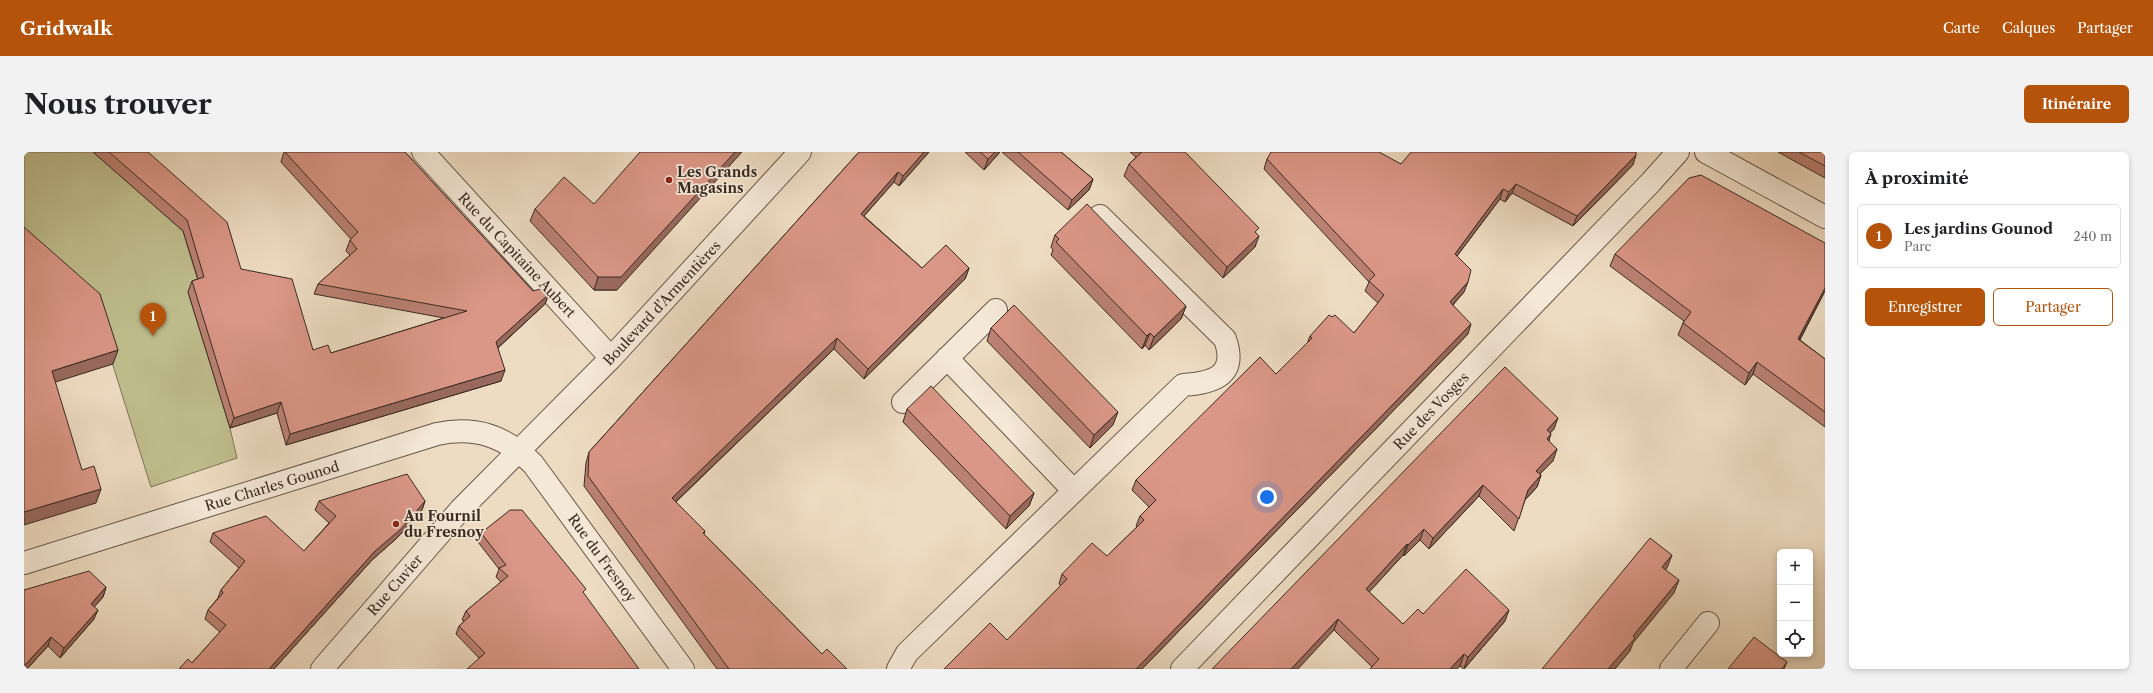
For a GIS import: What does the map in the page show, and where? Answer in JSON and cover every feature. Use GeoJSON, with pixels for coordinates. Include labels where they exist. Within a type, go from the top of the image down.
{"type":"FeatureCollection","features":[{"type":"Feature","properties":{"kind":"street","name":"Rue du Capitaine Aubert"},"geometry":{"type":"LineString","coordinates":[[423,152],[611,358]]}},
{"type":"Feature","properties":{"kind":"street","name":"Boulevard d'Armentières"},"geometry":{"type":"LineString","coordinates":[[519,450],[611,358],[800,152]]}},
{"type":"Feature","properties":{"kind":"street","name":"Rue des Vosges"},"geometry":{"type":"LineString","coordinates":[[1182,669],[1646,188],[1678,152]]}},
{"type":"Feature","properties":{"kind":"street"},"geometry":{"type":"LineString","coordinates":[[1706,152],[1825,217]]}},
{"type":"Feature","properties":{"kind":"street"},"geometry":{"type":"LineString","coordinates":[[898,669],[907,653],[1183,385],[1214,380],[1223,372],[1229,351],[1225,339],[1100,216]]}},
{"type":"Feature","properties":{"kind":"street"},"geometry":{"type":"LineString","coordinates":[[903,402],[996,310]]}},
{"type":"Feature","properties":{"kind":"street"},"geometry":{"type":"LineString","coordinates":[[947,358],[1074,491]]}},
{"type":"Feature","properties":{"kind":"street","name":"Rue Charles Gounod"},"geometry":{"type":"LineString","coordinates":[[24,563],[437,434],[465,431],[486,434],[503,440],[519,450]]}},
{"type":"Feature","properties":{"kind":"street","name":"Rue Cuvier"},"geometry":{"type":"LineString","coordinates":[[322,669],[461,509],[519,450]]}},
{"type":"Feature","properties":{"kind":"street","name":"Rue du Fresnoy"},"geometry":{"type":"LineString","coordinates":[[519,450],[536,467],[683,669]]}},
{"type":"Feature","properties":{"kind":"street"},"geometry":{"type":"LineString","coordinates":[[1671,669],[1708,623]]}},
{"type":"Feature","properties":{"kind":"shaded area"},"geometry":{"type":"Polygon","coordinates":[[[24,152],[93,152],[183,231],[200,288],[188,292],[230,428],[237,458],[151,487],[95,308],[24,246],[24,152]]]}},
{"type":"Feature","properties":{"kind":"building"},"geometry":{"type":"Polygon","coordinates":[[[109,152],[148,152],[227,222],[241,269],[292,279],[313,350],[328,345],[331,353],[467,311],[318,284],[357,249],[350,240],[358,232],[285,152],[405,152],[533,291],[544,288],[549,294],[496,342],[505,370],[290,434],[281,402],[234,418],[192,281],[204,277],[187,220],[109,152]]]}},
{"type":"Feature","properties":{"kind":"building"},"geometry":{"type":"Polygon","coordinates":[[[640,152],[735,152],[621,277],[598,277],[535,209],[564,177],[594,204],[640,152]]]}},
{"type":"Feature","properties":{"kind":"building"},"geometry":{"type":"Polygon","coordinates":[[[859,152],[924,152],[903,176],[898,172],[861,214],[922,268],[946,245],[969,268],[868,369],[837,338],[672,498],[705,531],[703,533],[822,654],[827,649],[847,669],[729,669],[588,476],[589,452],[859,152]]]}},
{"type":"Feature","properties":{"kind":"building"},"geometry":{"type":"Polygon","coordinates":[[[980,152],[995,152],[988,159],[980,152]]]}},
{"type":"Feature","properties":{"kind":"building"},"geometry":{"type":"Polygon","coordinates":[[[1018,152],[1061,152],[1093,179],[1072,200],[1018,152]]]}},
{"type":"Feature","properties":{"kind":"building"},"geometry":{"type":"Polygon","coordinates":[[[1142,152],[1185,152],[1259,228],[1255,232],[1259,236],[1227,267],[1129,164],[1142,152]]]}},
{"type":"Feature","properties":{"kind":"building"},"geometry":{"type":"Polygon","coordinates":[[[1271,152],[1379,152],[1401,164],[1411,152],[1636,152],[1636,155],[1577,216],[1516,184],[1509,192],[1503,189],[1455,254],[1471,270],[1468,282],[1450,302],[1471,324],[1136,669],[944,669],[990,623],[1007,640],[1067,579],[1062,574],[1092,543],[1107,556],[1144,520],[1140,516],[1156,500],[1136,480],[1260,357],[1276,374],[1312,338],[1310,336],[1329,315],[1332,317],[1335,315],[1354,333],[1384,295],[1369,281],[1375,275],[1267,159],[1271,152]]]}},
{"type":"Feature","properties":{"kind":"building"},"geometry":{"type":"Polygon","coordinates":[[[1799,152],[1825,152],[1825,166],[1799,152]]]}},
{"type":"Feature","properties":{"kind":"building"},"geometry":{"type":"Polygon","coordinates":[[[1701,175],[1825,243],[1825,288],[1798,339],[1825,359],[1825,412],[1757,362],[1749,373],[1683,323],[1691,312],[1615,254],[1689,178],[1701,175]]]}},
{"type":"Feature","properties":{"kind":"building"},"geometry":{"type":"Polygon","coordinates":[[[1087,204],[1186,306],[1154,337],[1150,333],[1147,336],[1056,242],[1059,239],[1055,235],[1087,204]]]}},
{"type":"Feature","properties":{"kind":"building"},"geometry":{"type":"Polygon","coordinates":[[[24,227],[100,294],[118,350],[52,371],[82,470],[94,466],[101,489],[24,512],[24,227]]]}},
{"type":"Feature","properties":{"kind":"building"},"geometry":{"type":"Polygon","coordinates":[[[1014,305],[1118,412],[1094,435],[991,328],[1014,305]]]}},
{"type":"Feature","properties":{"kind":"building"},"geometry":{"type":"Polygon","coordinates":[[[1505,367],[1558,418],[1547,430],[1551,434],[1547,439],[1557,449],[1536,471],[1541,475],[1528,490],[1519,519],[1483,485],[1433,538],[1424,529],[1408,545],[1407,544],[1366,589],[1403,624],[1418,609],[1423,614],[1466,569],[1509,610],[1468,657],[1464,654],[1450,669],[1370,669],[1379,659],[1338,619],[1291,669],[1212,669],[1505,367]]]}},
{"type":"Feature","properties":{"kind":"building"},"geometry":{"type":"Polygon","coordinates":[[[931,386],[1034,493],[1010,516],[907,409],[931,386]]]}},
{"type":"Feature","properties":{"kind":"building"},"geometry":{"type":"Polygon","coordinates":[[[407,474],[425,501],[401,529],[375,551],[269,669],[179,669],[188,659],[192,663],[226,625],[208,610],[223,593],[221,590],[245,561],[213,533],[266,516],[304,551],[336,516],[319,501],[407,474]]]}},
{"type":"Feature","properties":{"kind":"building"},"geometry":{"type":"Polygon","coordinates":[[[510,510],[522,510],[586,589],[583,592],[639,669],[467,669],[485,653],[459,626],[470,616],[466,611],[508,576],[499,568],[506,565],[481,533],[510,510]]]}},
{"type":"Feature","properties":{"kind":"building"},"geometry":{"type":"Polygon","coordinates":[[[1650,538],[1672,555],[1662,567],[1679,580],[1633,636],[1635,638],[1608,669],[1542,669],[1650,538]]]}},
{"type":"Feature","properties":{"kind":"building"},"geometry":{"type":"Polygon","coordinates":[[[89,571],[106,587],[91,604],[98,610],[64,648],[51,637],[24,666],[24,590],[89,571]]]}},
{"type":"Feature","properties":{"kind":"building"},"geometry":{"type":"Polygon","coordinates":[[[1754,637],[1777,654],[1777,657],[1780,657],[1787,662],[1782,669],[1728,669],[1754,637]]]}},
{"type":"Feature","properties":{"kind":"place","name":"Les Grands Magasins"},"geometry":{"type":"Point","coordinates":[669,180]}},
{"type":"Feature","properties":{"kind":"place","name":"Les jardins Gounod"},"geometry":{"type":"Point","coordinates":[153,336]}},
{"type":"Feature","properties":{"kind":"place","name":"Au Fournil du Fresnoy"},"geometry":{"type":"Point","coordinates":[396,524]}}]}
